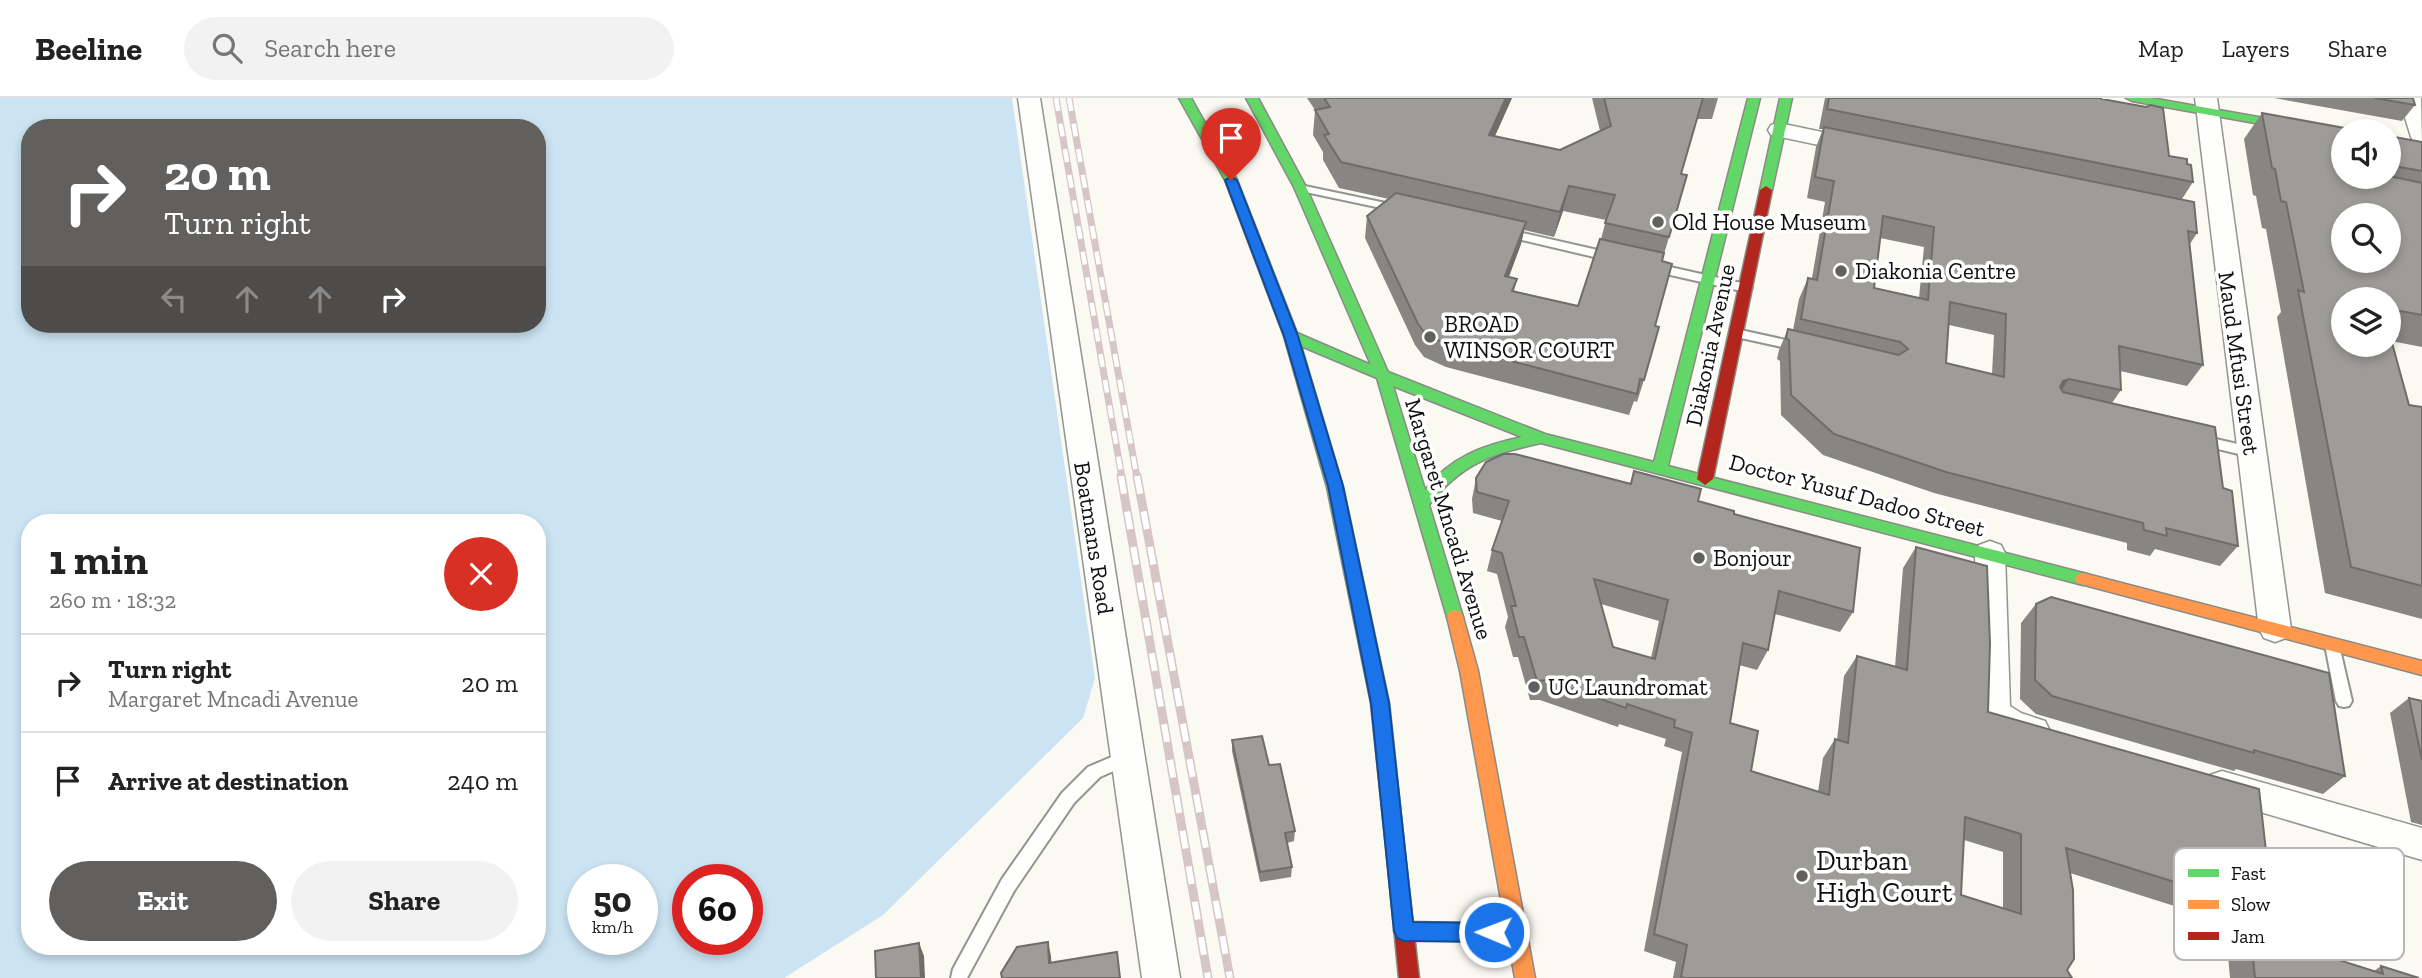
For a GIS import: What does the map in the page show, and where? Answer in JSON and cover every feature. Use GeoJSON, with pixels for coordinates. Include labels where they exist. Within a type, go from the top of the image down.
{"type":"FeatureCollection","features":[{"type":"Feature","properties":{"kind":"street","name":"Boatmans Road"},"geometry":{"type":"LineString","coordinates":[[1029,98],[1161,978]]}},
{"type":"Feature","properties":{"kind":"street"},"geometry":{"type":"LineString","coordinates":[[1185,98],[1231,180],[1291,336],[1335,486],[1380,703],[1409,978]]}},
{"type":"Feature","properties":{"kind":"street","name":"Margaret Mncadi Avenue"},"geometry":{"type":"LineString","coordinates":[[1252,98],[1300,187],[1345,284],[1382,376],[1444,573],[1469,671],[1525,978]]}},
{"type":"Feature","properties":{"kind":"street","name":"Diakonia Avenue"},"geometry":{"type":"LineString","coordinates":[[1660,468],[1754,98]]}},
{"type":"Feature","properties":{"kind":"street","name":"Diakonia Avenue"},"geometry":{"type":"LineString","coordinates":[[1705,479],[1786,98]]}},
{"type":"Feature","properties":{"kind":"street"},"geometry":{"type":"LineString","coordinates":[[2132,98],[2207,105],[2331,133]]}},
{"type":"Feature","properties":{"kind":"street"},"geometry":{"type":"LineString","coordinates":[[2410,98],[2418,145]]}},
{"type":"Feature","properties":{"kind":"street","name":"Maud Mfusi Street"},"geometry":{"type":"LineString","coordinates":[[2207,105],[2275,629]]}},
{"type":"Feature","properties":{"kind":"street"},"geometry":{"type":"LineString","coordinates":[[1743,144],[1777,140],[1873,149]]}},
{"type":"Feature","properties":{"kind":"street"},"geometry":{"type":"LineString","coordinates":[[1231,180],[1233,150]]}},
{"type":"Feature","properties":{"kind":"street"},"geometry":{"type":"LineString","coordinates":[[2194,216],[2220,221]]}},
{"type":"Feature","properties":{"kind":"street"},"geometry":{"type":"LineString","coordinates":[[1697,323],[1736,332]]}},
{"type":"Feature","properties":{"kind":"street","name":"Doctor Yusuf Dadoo Street"},"geometry":{"type":"LineString","coordinates":[[1291,336],[1382,376],[1541,438],[2422,668]]}},
{"type":"Feature","properties":{"kind":"street"},"geometry":{"type":"LineString","coordinates":[[1421,505],[1435,484],[1457,463],[1473,454],[1541,438]]}},
{"type":"Feature","properties":{"kind":"street"},"geometry":{"type":"LineString","coordinates":[[1990,554],[1996,714],[2006,722],[2067,741]]}},
{"type":"Feature","properties":{"kind":"street"},"geometry":{"type":"LineString","coordinates":[[2199,779],[2422,844]]}},
{"type":"Feature","properties":{"kind":"street"},"geometry":{"type":"LineString","coordinates":[[1404,931],[1517,933]]}},
{"type":"Feature","properties":{"kind":"lane"},"geometry":{"type":"LineString","coordinates":[[1300,187],[1407,211]]}},
{"type":"Feature","properties":{"kind":"lane"},"geometry":{"type":"LineString","coordinates":[[1499,232],[1629,261]]}},
{"type":"Feature","properties":{"kind":"lane"},"geometry":{"type":"LineString","coordinates":[[1643,264],[1746,288]]}},
{"type":"Feature","properties":{"kind":"lane"},"geometry":{"type":"LineString","coordinates":[[1736,332],[1814,350]]}},
{"type":"Feature","properties":{"kind":"lane"},"geometry":{"type":"LineString","coordinates":[[2186,437],[2251,452]]}},
{"type":"Feature","properties":{"kind":"lane"},"geometry":{"type":"LineString","coordinates":[[2332,644],[2344,701]]}},
{"type":"Feature","properties":{"kind":"lane"},"geometry":{"type":"LineString","coordinates":[[959,975],[1008,885],[1069,798],[1094,772],[1128,757]]}},
{"type":"Feature","properties":{"kind":"water"},"geometry":{"type":"Polygon","coordinates":[[[0,98],[1012,98],[1095,678],[1083,718],[883,915],[784,978],[0,978],[0,98]]]}},
{"type":"Feature","properties":{"kind":"building"},"geometry":{"type":"Polygon","coordinates":[[[1324,98],[1506,98],[1489,135],[1560,150],[1611,126],[1604,98],[1703,98],[1681,174],[1687,175],[1669,237],[1605,223],[1615,195],[1569,186],[1560,212],[1341,162],[1324,135],[1329,134],[1315,110],[1330,107],[1324,98]]]}},
{"type":"Feature","properties":{"kind":"building"},"geometry":{"type":"Polygon","coordinates":[[[1829,98],[2100,98],[2146,107],[2151,105],[2163,108],[2169,156],[2187,159],[2187,164],[2191,165],[2193,182],[1827,109],[1829,98]]]}},
{"type":"Feature","properties":{"kind":"building"},"geometry":{"type":"Polygon","coordinates":[[[2374,98],[2413,98],[2415,105],[2374,98]]]}},
{"type":"Feature","properties":{"kind":"building"},"geometry":{"type":"Polygon","coordinates":[[[2262,113],[2331,126],[2331,189],[2401,189],[2401,179],[2422,183],[2422,315],[2401,311],[2401,287],[2331,287],[2331,357],[2396,357],[2409,405],[2422,407],[2422,586],[2351,567],[2298,290],[2304,292],[2286,202],[2281,201],[2275,169],[2272,168],[2262,113]]]}},
{"type":"Feature","properties":{"kind":"building"},"geometry":{"type":"Polygon","coordinates":[[[1824,127],[2194,202],[2197,233],[2188,231],[2203,365],[2119,346],[2121,390],[2069,379],[2063,381],[2060,387],[2063,392],[2215,427],[2223,488],[2232,491],[2238,546],[2166,528],[2167,536],[2144,530],[2143,523],[1946,472],[1834,434],[1791,395],[1789,340],[1786,338],[1788,329],[1899,355],[1908,349],[1900,342],[1801,319],[1808,278],[1817,280],[1834,181],[1815,177],[1824,127]],[[1883,216],[1874,288],[1928,300],[1934,227],[1883,216]],[[1950,302],[1946,363],[2004,377],[2006,314],[1950,302]]]}},
{"type":"Feature","properties":{"kind":"building"},"geometry":{"type":"Polygon","coordinates":[[[2401,138],[2422,142],[2422,171],[2401,167],[2401,138]]]}},
{"type":"Feature","properties":{"kind":"building"},"geometry":{"type":"Polygon","coordinates":[[[1396,193],[1526,222],[1505,276],[1517,279],[1512,291],[1578,306],[1600,239],[1664,253],[1662,261],[1672,264],[1655,326],[1659,327],[1644,380],[1640,379],[1637,394],[1450,345],[1427,336],[1418,324],[1367,216],[1396,193]]]}},
{"type":"Feature","properties":{"kind":"building"},"geometry":{"type":"Polygon","coordinates":[[[1503,454],[1515,454],[1631,484],[1634,471],[1701,489],[1698,501],[1734,511],[1734,514],[1860,548],[1853,612],[1779,591],[1768,650],[1743,643],[1730,723],[1758,731],[1751,771],[1829,795],[1835,739],[1848,743],[1857,656],[1907,670],[1916,547],[1987,566],[1990,644],[1988,712],[2259,789],[2266,848],[2174,848],[2174,882],[2066,848],[2073,890],[2074,959],[2067,970],[2072,978],[1681,977],[1687,945],[1654,934],[1692,733],[1674,727],[1675,720],[1627,704],[1626,708],[1547,680],[1537,681],[1524,637],[1519,637],[1511,606],[1516,606],[1502,553],[1492,550],[1509,501],[1477,492],[1476,478],[1486,462],[1503,454]],[[1594,579],[1613,647],[1655,659],[1668,600],[1594,579]],[[1965,817],[1961,895],[2021,914],[2021,834],[1965,817]]]}},
{"type":"Feature","properties":{"kind":"building"},"geometry":{"type":"Polygon","coordinates":[[[2051,597],[2329,673],[2345,776],[2052,696],[2035,680],[2036,604],[2051,597]]]}},
{"type":"Feature","properties":{"kind":"building"},"geometry":{"type":"Polygon","coordinates":[[[2409,698],[2422,701],[2422,760],[2409,698]]]}},
{"type":"Feature","properties":{"kind":"building"},"geometry":{"type":"Polygon","coordinates":[[[1262,736],[1269,765],[1280,764],[1295,831],[1285,833],[1292,867],[1260,872],[1232,740],[1262,736]]]}},
{"type":"Feature","properties":{"kind":"building"},"geometry":{"type":"Polygon","coordinates":[[[1048,942],[1049,963],[1117,952],[1120,978],[1002,978],[1001,973],[1017,947],[1048,942]]]}},
{"type":"Feature","properties":{"kind":"building"},"geometry":{"type":"Polygon","coordinates":[[[919,943],[921,978],[876,978],[875,951],[919,943]]]}},
{"type":"Feature","properties":{"kind":"building"},"geometry":{"type":"Polygon","coordinates":[[[2253,960],[2339,960],[2383,974],[2381,966],[2419,978],[2255,978],[2253,960]]]}},
{"type":"Feature","properties":{"kind":"railway"},"geometry":{"type":"LineString","coordinates":[[1056,98],[1122,478]]}},
{"type":"Feature","properties":{"kind":"railway"},"geometry":{"type":"LineString","coordinates":[[1069,98],[1137,478]]}},
{"type":"Feature","properties":{"kind":"railway"},"geometry":{"type":"LineString","coordinates":[[1121,476],[1208,978]]}},
{"type":"Feature","properties":{"kind":"railway"},"geometry":{"type":"LineString","coordinates":[[1137,476],[1230,978]]}},
{"type":"Feature","properties":{"kind":"traffic: fast"},"geometry":{"type":"LineString","coordinates":[[1185,98],[1231,180],[1291,336],[1335,487],[1380,703],[1396,855]]}},
{"type":"Feature","properties":{"kind":"traffic: fast"},"geometry":{"type":"LineString","coordinates":[[1252,98],[1300,187],[1383,376],[1455,617]]}},
{"type":"Feature","properties":{"kind":"traffic: fast"},"geometry":{"type":"LineString","coordinates":[[1660,468],[1754,98]]}},
{"type":"Feature","properties":{"kind":"traffic: fast"},"geometry":{"type":"LineString","coordinates":[[1766,190],[1786,98]]}},
{"type":"Feature","properties":{"kind":"traffic: fast"},"geometry":{"type":"LineString","coordinates":[[2132,98],[2331,134]]}},
{"type":"Feature","properties":{"kind":"traffic: fast"},"geometry":{"type":"LineString","coordinates":[[1291,336],[1428,395],[1541,438],[2083,579]]}},
{"type":"Feature","properties":{"kind":"traffic: fast"},"geometry":{"type":"LineString","coordinates":[[1421,505],[1447,475],[1473,457],[1503,446],[1541,438]]}},
{"type":"Feature","properties":{"kind":"traffic: fast"},"geometry":{"type":"LineString","coordinates":[[1404,931],[1517,933]]}},
{"type":"Feature","properties":{"kind":"traffic: slow"},"geometry":{"type":"LineString","coordinates":[[2083,579],[2422,668]]}},
{"type":"Feature","properties":{"kind":"traffic: slow"},"geometry":{"type":"LineString","coordinates":[[1455,617],[1469,671],[1525,978]]}},
{"type":"Feature","properties":{"kind":"traffic: jam"},"geometry":{"type":"LineString","coordinates":[[1705,479],[1766,190]]}},
{"type":"Feature","properties":{"kind":"traffic: jam"},"geometry":{"type":"LineString","coordinates":[[1396,855],[1409,978]]}},
{"type":"Feature","properties":{"kind":"place","name":"Old House Museum"},"geometry":{"type":"Point","coordinates":[1658,222]}},
{"type":"Feature","properties":{"kind":"place","name":"Diakonia Centre"},"geometry":{"type":"Point","coordinates":[1841,271]}},
{"type":"Feature","properties":{"kind":"place","name":"BROAD WINSOR COURT"},"geometry":{"type":"Point","coordinates":[1430,337]}},
{"type":"Feature","properties":{"kind":"place","name":"Bonjour"},"geometry":{"type":"Point","coordinates":[1699,558]}},
{"type":"Feature","properties":{"kind":"place","name":"UC Laundromat"},"geometry":{"type":"Point","coordinates":[1534,687]}},
{"type":"Feature","properties":{"kind":"place","name":"Durban High Court"},"geometry":{"type":"Point","coordinates":[1802,876]}},
{"type":"Feature","properties":{"kind":"route"},"geometry":{"type":"LineString","coordinates":[[1231,180],[1291,336],[1335,486],[1380,703],[1404,931],[1494,932]]}}]}
